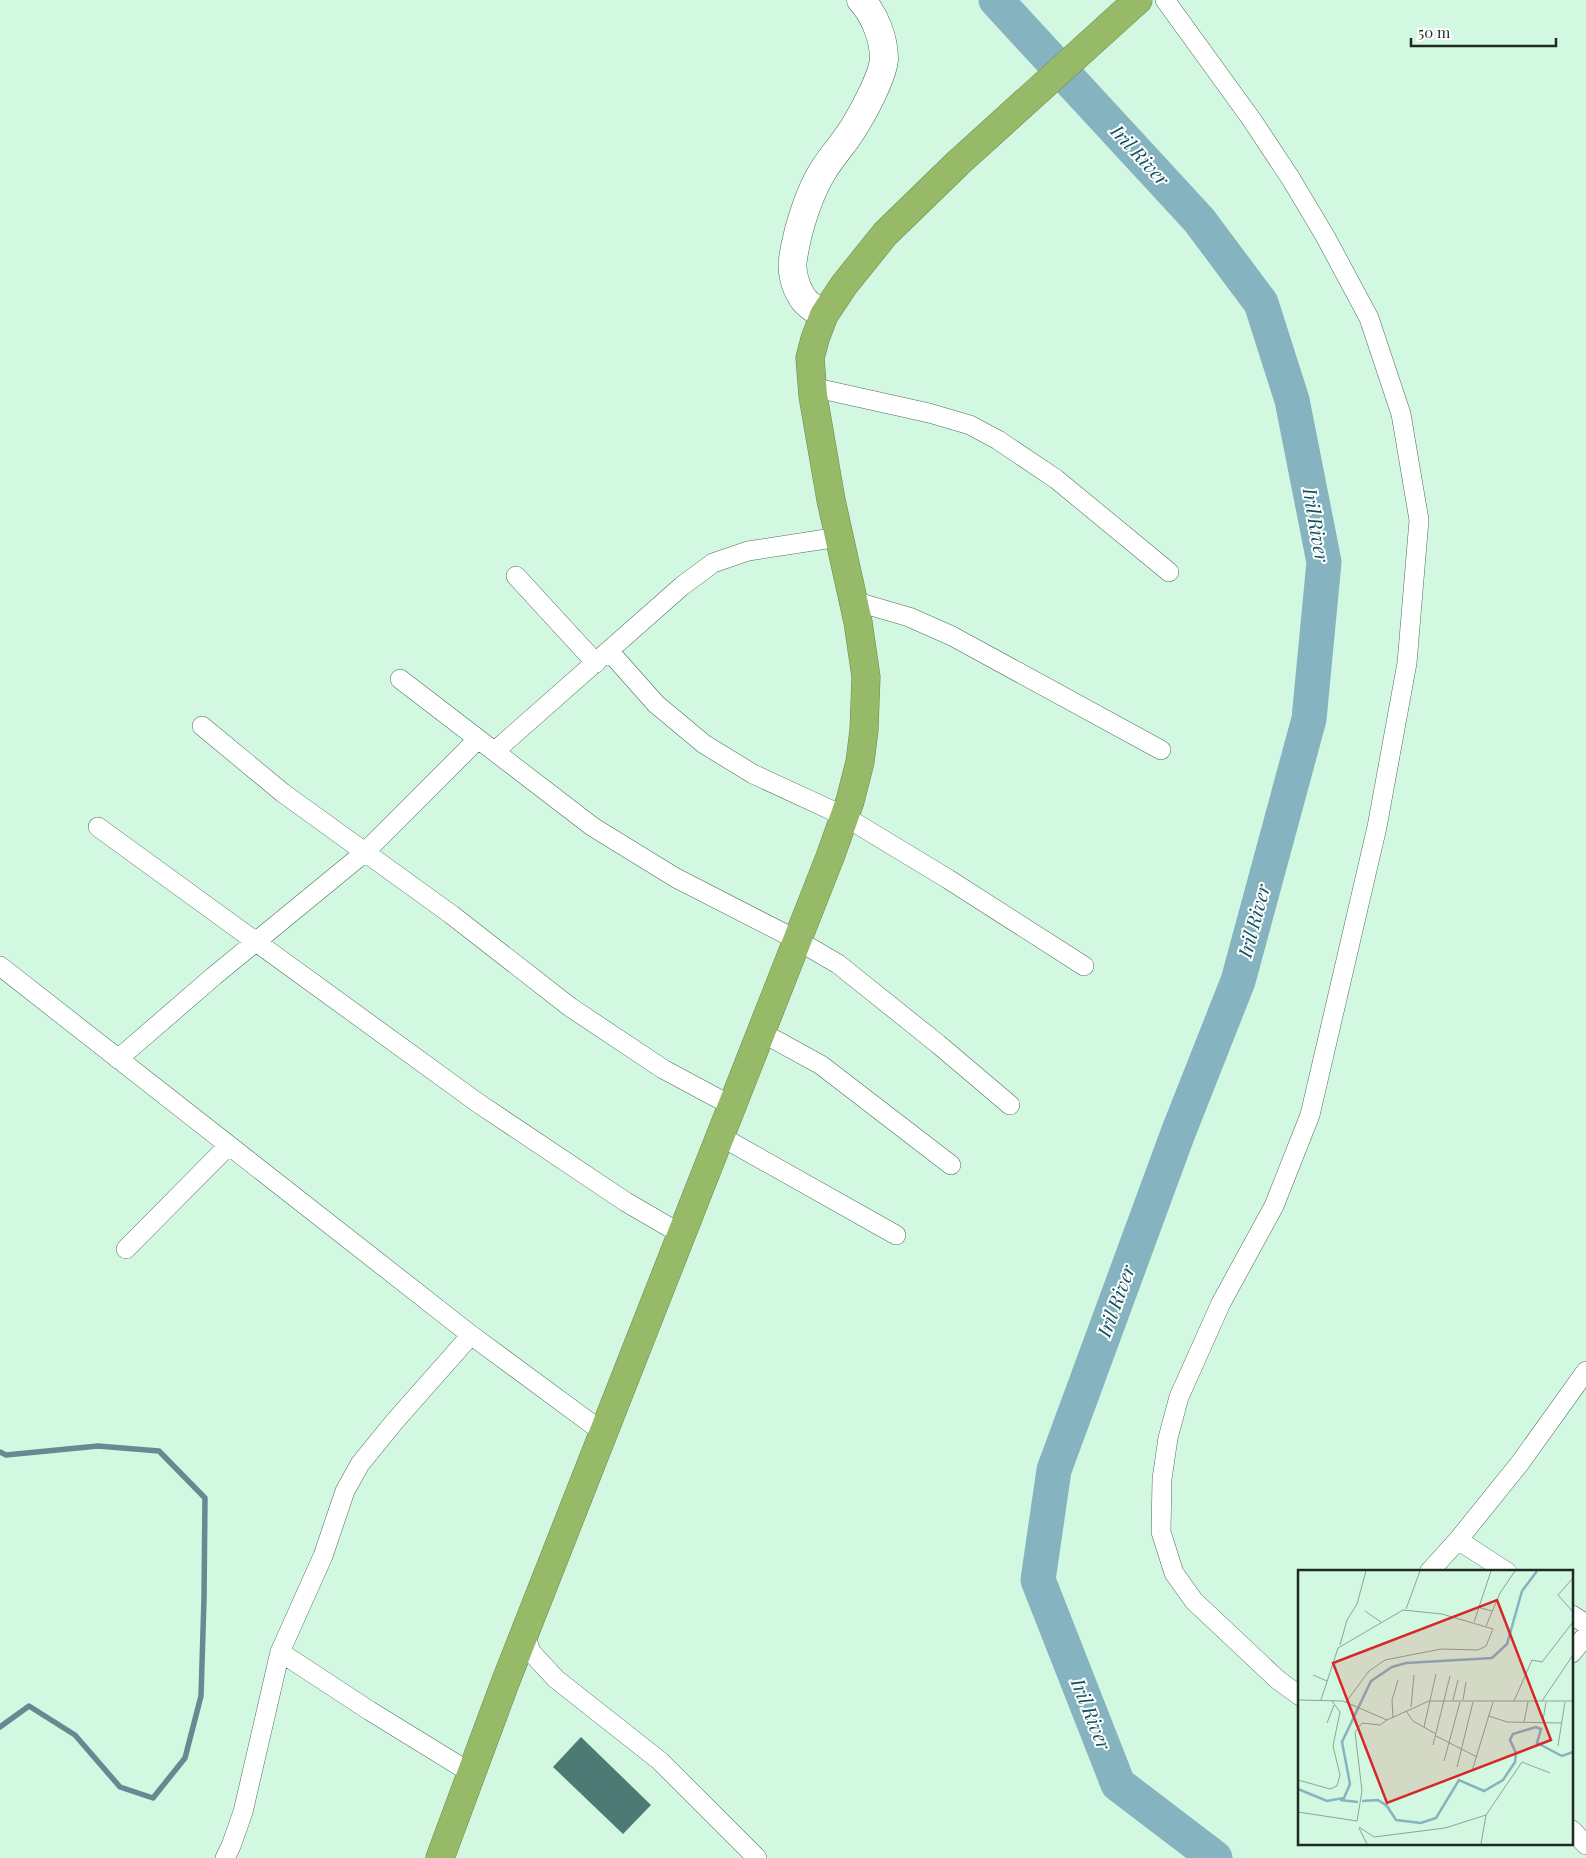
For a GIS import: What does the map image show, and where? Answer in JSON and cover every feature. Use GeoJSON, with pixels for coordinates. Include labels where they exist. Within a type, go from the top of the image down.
{"type":"FeatureCollection","features":[{"type":"Feature","properties":{"kind":"highway"},"geometry":{"type":"LineString","coordinates":[[440,1858],[525,1633],[797,940],[844,816],[860,762],[864,730],[866,678],[854,601],[839,537],[812,387],[810,358],[814,339],[824,315],[844,285],[885,234],[1030,96],[1138,0]]}},
{"type":"Feature","properties":{"kind":"street"},"geometry":{"type":"LineString","coordinates":[[824,315],[801,296],[794,278],[792,260],[802,222],[819,177],[857,123],[874,90],[884,60],[880,32],[866,5],[861,0]]}},
{"type":"Feature","properties":{"kind":"street"},"geometry":{"type":"LineString","coordinates":[[1165,0],[1252,120],[1291,179],[1325,236],[1369,318],[1401,414],[1419,520],[1407,663],[1378,827],[1310,1115],[1274,1206],[1221,1302],[1178,1397],[1168,1438],[1162,1479],[1161,1532],[1174,1573],[1200,1607],[1278,1680],[1298,1695]]}},
{"type":"Feature","properties":{"kind":"street"},"geometry":{"type":"LineString","coordinates":[[812,387],[929,413],[970,426],[998,440],[1056,479],[1169,572]]}},
{"type":"Feature","properties":{"kind":"street"},"geometry":{"type":"LineString","coordinates":[[495,751],[682,586],[713,563],[748,551],[839,537]]}},
{"type":"Feature","properties":{"kind":"street"},"geometry":{"type":"LineString","coordinates":[[516,576],[602,657],[704,744],[753,774],[844,816],[948,879],[1084,966]]}},
{"type":"Feature","properties":{"kind":"street"},"geometry":{"type":"LineString","coordinates":[[854,601],[910,617],[952,636],[1161,750]]}},
{"type":"Feature","properties":{"kind":"street"},"geometry":{"type":"LineString","coordinates":[[400,678],[593,827],[676,878],[797,940],[838,964],[938,1044],[1010,1105]]}},
{"type":"Feature","properties":{"kind":"street"},"geometry":{"type":"LineString","coordinates":[[202,726],[283,793],[452,915],[570,1007],[663,1069],[732,1106]]}},
{"type":"Feature","properties":{"kind":"street"},"geometry":{"type":"LineString","coordinates":[[118,1060],[364,853],[478,739]]}},
{"type":"Feature","properties":{"kind":"street"},"geometry":{"type":"LineString","coordinates":[[98,827],[478,1103],[626,1202],[682,1234]]}},
{"type":"Feature","properties":{"kind":"street"},"geometry":{"type":"LineString","coordinates":[[0,966],[471,1335],[604,1433]]}},
{"type":"Feature","properties":{"kind":"street"},"geometry":{"type":"LineString","coordinates":[[761,1032],[821,1066],[951,1165]]}},
{"type":"Feature","properties":{"kind":"street"},"geometry":{"type":"LineString","coordinates":[[720,1136],[896,1235]]}},
{"type":"Feature","properties":{"kind":"street"},"geometry":{"type":"LineString","coordinates":[[126,1249],[228,1146]]}},
{"type":"Feature","properties":{"kind":"street"},"geometry":{"type":"LineString","coordinates":[[228,1857],[243,1812],[280,1652],[323,1556],[345,1491],[360,1464],[395,1421],[471,1335]]}},
{"type":"Feature","properties":{"kind":"street"},"geometry":{"type":"LineString","coordinates":[[1430,1570],[1458,1540],[1520,1463],[1586,1371]]}},
{"type":"Feature","properties":{"kind":"street"},"geometry":{"type":"LineString","coordinates":[[1458,1540],[1504,1570]]}},
{"type":"Feature","properties":{"kind":"street"},"geometry":{"type":"LineString","coordinates":[[1574,1615],[1586,1624]]}},
{"type":"Feature","properties":{"kind":"street"},"geometry":{"type":"LineString","coordinates":[[525,1633],[532,1652],[556,1679],[660,1761],[756,1858]]}},
{"type":"Feature","properties":{"kind":"street"},"geometry":{"type":"LineString","coordinates":[[1574,1650],[1586,1635]]}},
{"type":"Feature","properties":{"kind":"street"},"geometry":{"type":"LineString","coordinates":[[280,1652],[370,1711],[471,1773]]}},
{"type":"Feature","properties":{"kind":"street"},"geometry":{"type":"LineString","coordinates":[[1574,1832],[1586,1845]]}},
{"type":"Feature","properties":{"kind":"building"},"geometry":{"type":"Polygon","coordinates":[[[581,1737],[651,1805],[623,1834],[553,1767],[581,1737]]]}},
{"type":"Feature","properties":{"kind":"waterway","name":"Iril River"},"geometry":{"type":"LineString","coordinates":[[996,0],[1199,220],[1261,303],[1292,400],[1324,562],[1309,719],[1238,981],[1178,1133],[1054,1470],[1038,1580],[1118,1784],[1215,1858]]}},
{"type":"Feature","properties":{"kind":"waterway"},"geometry":{"type":"LineString","coordinates":[[0,1452],[6,1455],[98,1446],[159,1451],[205,1498],[201,1696],[185,1758],[153,1798],[120,1787],[75,1735],[29,1706],[0,1727]]}}]}
